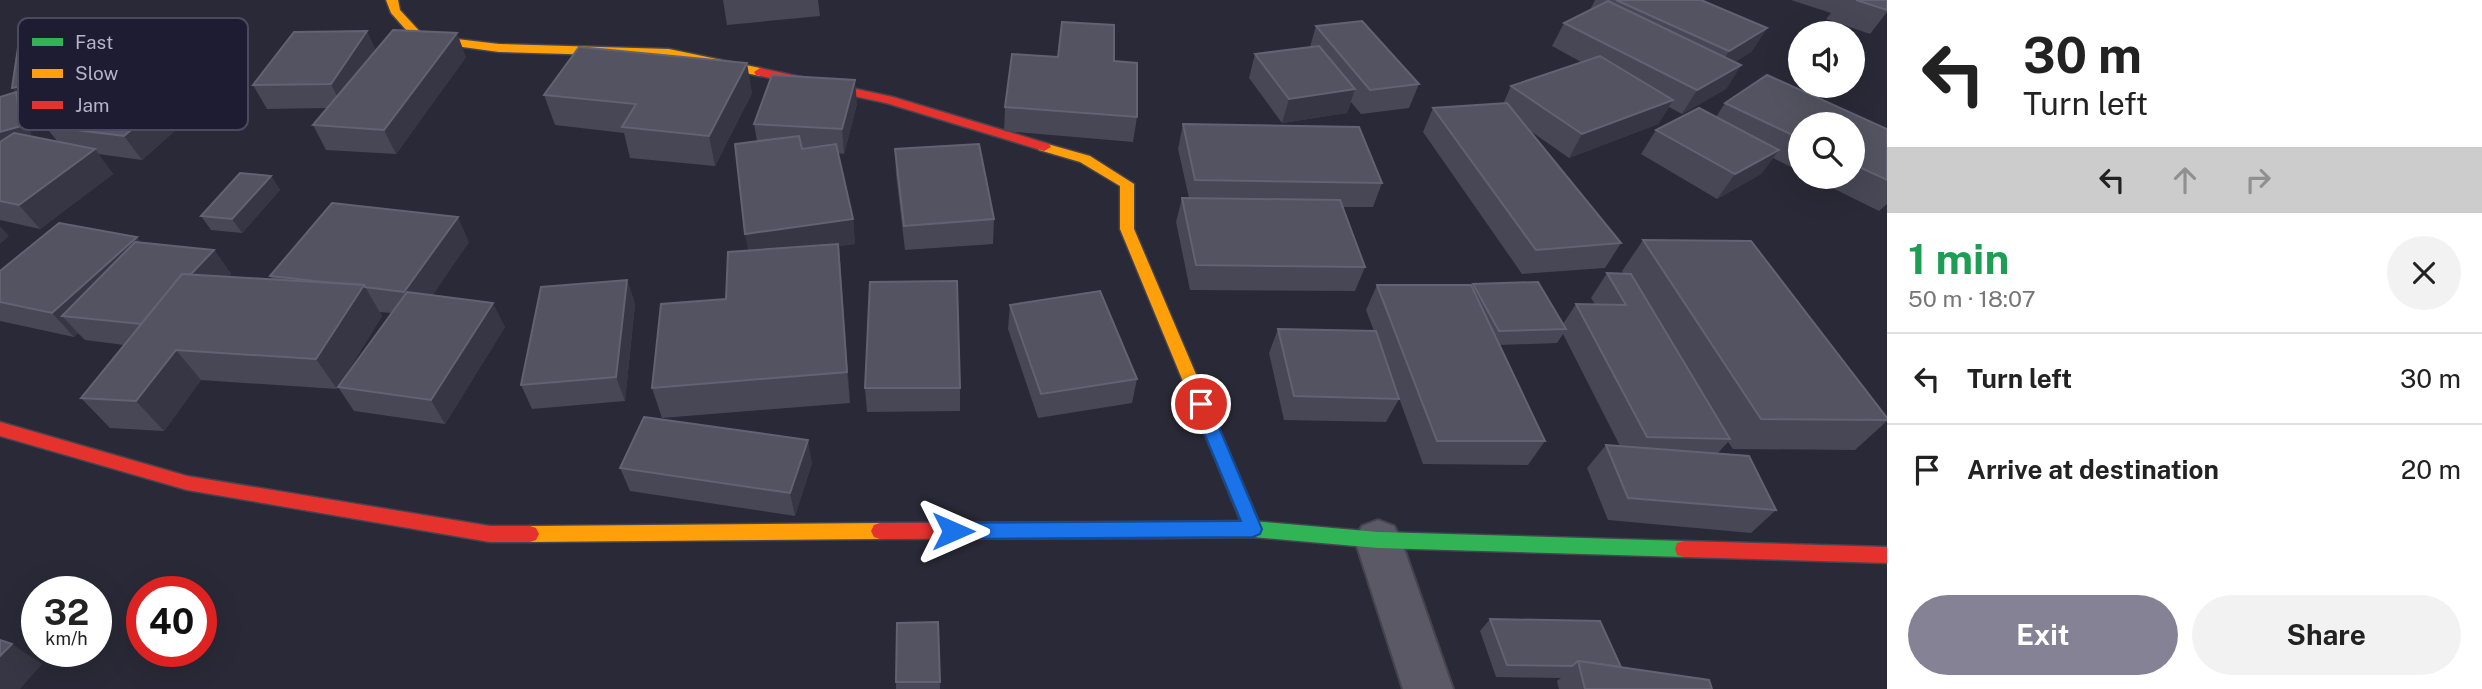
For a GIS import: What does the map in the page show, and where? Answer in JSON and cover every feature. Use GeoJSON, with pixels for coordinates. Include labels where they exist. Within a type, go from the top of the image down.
{"type":"FeatureCollection","features":[{"type":"Feature","properties":{"kind":"street"},"geometry":{"type":"LineString","coordinates":[[392,0],[395,11],[419,38],[499,48],[669,53],[889,100],[1085,159],[1127,184],[1127,229],[1253,529]]}},
{"type":"Feature","properties":{"kind":"street"},"geometry":{"type":"LineString","coordinates":[[0,429],[187,483],[490,534],[1253,529],[1378,540],[1887,555]]}},
{"type":"Feature","properties":{"kind":"street"},"geometry":{"type":"LineString","coordinates":[[1378,540],[1428,689]]}},
{"type":"Feature","properties":{"kind":"building"},"geometry":{"type":"Polygon","coordinates":[[[1616,0],[1701,0],[1767,28],[1729,51],[1616,0]]]}},
{"type":"Feature","properties":{"kind":"building"},"geometry":{"type":"Polygon","coordinates":[[[1856,0],[1887,0],[1887,10],[1856,0]]]}},
{"type":"Feature","properties":{"kind":"building"},"geometry":{"type":"Polygon","coordinates":[[[1608,1],[1741,65],[1697,90],[1564,23],[1608,1]]]}},
{"type":"Feature","properties":{"kind":"building"},"geometry":{"type":"Polygon","coordinates":[[[1362,21],[1419,84],[1370,90],[1316,26],[1362,21]]]}},
{"type":"Feature","properties":{"kind":"building"},"geometry":{"type":"Polygon","coordinates":[[[1062,22],[1114,25],[1114,61],[1137,63],[1137,117],[1005,107],[1012,54],[1058,57],[1062,22]]]}},
{"type":"Feature","properties":{"kind":"building"},"geometry":{"type":"Polygon","coordinates":[[[393,30],[457,33],[384,130],[313,125],[393,30]]]}},
{"type":"Feature","properties":{"kind":"building"},"geometry":{"type":"Polygon","coordinates":[[[367,31],[331,84],[253,85],[294,32],[367,31]]]}},
{"type":"Feature","properties":{"kind":"building"},"geometry":{"type":"Polygon","coordinates":[[[1319,46],[1355,89],[1289,99],[1255,54],[1319,46]]]}},
{"type":"Feature","properties":{"kind":"building"},"geometry":{"type":"Polygon","coordinates":[[[579,47],[747,63],[709,136],[622,127],[636,104],[544,95],[579,47]]]}},
{"type":"Feature","properties":{"kind":"building"},"geometry":{"type":"Polygon","coordinates":[[[18,48],[18,87],[12,88],[18,48]]]}},
{"type":"Feature","properties":{"kind":"building"},"geometry":{"type":"Polygon","coordinates":[[[1600,56],[1673,100],[1582,134],[1511,86],[1600,56]]]}},
{"type":"Feature","properties":{"kind":"building"},"geometry":{"type":"Polygon","coordinates":[[[772,75],[855,80],[842,129],[754,124],[772,75]]]}},
{"type":"Feature","properties":{"kind":"building"},"geometry":{"type":"Polygon","coordinates":[[[1767,75],[1788,84],[1788,98],[1818,98],[1849,112],[1788,112],[1788,133],[1725,103],[1767,75]]]}},
{"type":"Feature","properties":{"kind":"building"},"geometry":{"type":"Polygon","coordinates":[[[16,92],[18,127],[0,132],[0,97],[16,92]]]}},
{"type":"Feature","properties":{"kind":"building"},"geometry":{"type":"Polygon","coordinates":[[[1507,103],[1621,243],[1536,250],[1433,108],[1507,103]]]}},
{"type":"Feature","properties":{"kind":"building"},"geometry":{"type":"Polygon","coordinates":[[[1699,108],[1779,150],[1735,174],[1656,130],[1699,108]]]}},
{"type":"Feature","properties":{"kind":"building"},"geometry":{"type":"Polygon","coordinates":[[[1865,119],[1887,129],[1887,180],[1865,170],[1865,119]]]}},
{"type":"Feature","properties":{"kind":"building"},"geometry":{"type":"Polygon","coordinates":[[[1183,124],[1359,127],[1382,183],[1195,180],[1183,124]]]}},
{"type":"Feature","properties":{"kind":"building"},"geometry":{"type":"Polygon","coordinates":[[[77,130],[131,130],[124,136],[77,130]]]}},
{"type":"Feature","properties":{"kind":"building"},"geometry":{"type":"Polygon","coordinates":[[[14,133],[95,149],[19,205],[0,201],[0,142],[14,133]]]}},
{"type":"Feature","properties":{"kind":"building"},"geometry":{"type":"Polygon","coordinates":[[[799,136],[802,149],[836,144],[853,219],[745,234],[735,144],[799,136]]]}},
{"type":"Feature","properties":{"kind":"building"},"geometry":{"type":"Polygon","coordinates":[[[979,144],[994,219],[904,226],[895,149],[979,144]]]}},
{"type":"Feature","properties":{"kind":"building"},"geometry":{"type":"Polygon","coordinates":[[[240,173],[271,176],[232,219],[201,216],[240,173]]]}},
{"type":"Feature","properties":{"kind":"building"},"geometry":{"type":"Polygon","coordinates":[[[1182,198],[1340,200],[1365,267],[1196,265],[1182,198]]]}},
{"type":"Feature","properties":{"kind":"building"},"geometry":{"type":"Polygon","coordinates":[[[332,203],[458,217],[404,292],[364,285],[270,276],[332,203]]]}},
{"type":"Feature","properties":{"kind":"building"},"geometry":{"type":"Polygon","coordinates":[[[59,223],[137,237],[52,313],[0,302],[0,271],[59,223]]]}},
{"type":"Feature","properties":{"kind":"building"},"geometry":{"type":"Polygon","coordinates":[[[1643,240],[1751,241],[1887,420],[1761,419],[1643,240]]]}},
{"type":"Feature","properties":{"kind":"building"},"geometry":{"type":"Polygon","coordinates":[[[135,242],[214,250],[191,274],[182,274],[141,324],[62,316],[135,242]]]}},
{"type":"Feature","properties":{"kind":"building"},"geometry":{"type":"Polygon","coordinates":[[[838,244],[847,372],[652,388],[661,304],[726,299],[728,252],[838,244]]]}},
{"type":"Feature","properties":{"kind":"building"},"geometry":{"type":"Polygon","coordinates":[[[1607,273],[1631,274],[1730,439],[1647,437],[1576,304],[1626,305],[1607,273]]]}},
{"type":"Feature","properties":{"kind":"building"},"geometry":{"type":"Polygon","coordinates":[[[182,274],[364,285],[316,359],[176,350],[136,401],[81,398],[182,274]]]}},
{"type":"Feature","properties":{"kind":"building"},"geometry":{"type":"Polygon","coordinates":[[[627,280],[616,377],[521,385],[541,287],[627,280]]]}},
{"type":"Feature","properties":{"kind":"building"},"geometry":{"type":"Polygon","coordinates":[[[957,281],[960,388],[865,388],[870,282],[957,281]]]}},
{"type":"Feature","properties":{"kind":"building"},"geometry":{"type":"Polygon","coordinates":[[[1538,282],[1566,329],[1499,331],[1473,284],[1538,282]]]}},
{"type":"Feature","properties":{"kind":"building"},"geometry":{"type":"Polygon","coordinates":[[[1377,285],[1471,285],[1545,441],[1437,441],[1377,285]]]}},
{"type":"Feature","properties":{"kind":"building"},"geometry":{"type":"Polygon","coordinates":[[[1100,291],[1137,379],[1041,394],[1010,305],[1100,291]]]}},
{"type":"Feature","properties":{"kind":"building"},"geometry":{"type":"Polygon","coordinates":[[[407,292],[493,303],[431,400],[338,387],[407,292]]]}},
{"type":"Feature","properties":{"kind":"building"},"geometry":{"type":"Polygon","coordinates":[[[1278,329],[1376,331],[1399,399],[1294,396],[1278,329]]]}},
{"type":"Feature","properties":{"kind":"building"},"geometry":{"type":"Polygon","coordinates":[[[644,417],[808,440],[790,493],[620,468],[644,417]]]}},
{"type":"Feature","properties":{"kind":"building"},"geometry":{"type":"Polygon","coordinates":[[[1606,445],[1749,456],[1776,510],[1628,498],[1606,445]]]}},
{"type":"Feature","properties":{"kind":"building"},"geometry":{"type":"Polygon","coordinates":[[[1490,619],[1600,621],[1621,667],[1578,661],[1572,666],[1507,665],[1490,619]]]}},
{"type":"Feature","properties":{"kind":"building"},"geometry":{"type":"Polygon","coordinates":[[[938,622],[940,682],[896,682],[897,623],[938,622]]]}},
{"type":"Feature","properties":{"kind":"building"},"geometry":{"type":"Polygon","coordinates":[[[0,640],[12,644],[0,656],[0,640]]]}},
{"type":"Feature","properties":{"kind":"building"},"geometry":{"type":"Polygon","coordinates":[[[1578,661],[1709,680],[1712,689],[1585,689],[1578,661]]]}},
{"type":"Feature","properties":{"kind":"traffic: fast"},"geometry":{"type":"LineString","coordinates":[[1161,530],[1253,529],[1378,540],[1684,549]]}},
{"type":"Feature","properties":{"kind":"traffic: slow"},"geometry":{"type":"LineString","coordinates":[[392,0],[395,11],[419,38],[499,48],[669,53],[760,72]]}},
{"type":"Feature","properties":{"kind":"traffic: slow"},"geometry":{"type":"LineString","coordinates":[[1044,147],[1085,159],[1127,184],[1127,229],[1253,529]]}},
{"type":"Feature","properties":{"kind":"traffic: slow"},"geometry":{"type":"LineString","coordinates":[[530,534],[880,531]]}},
{"type":"Feature","properties":{"kind":"traffic: jam"},"geometry":{"type":"LineString","coordinates":[[760,72],[889,100],[1044,147]]}},
{"type":"Feature","properties":{"kind":"traffic: jam"},"geometry":{"type":"LineString","coordinates":[[0,429],[187,483],[490,534],[530,534]]}},
{"type":"Feature","properties":{"kind":"traffic: jam"},"geometry":{"type":"LineString","coordinates":[[880,531],[1161,530]]}},
{"type":"Feature","properties":{"kind":"traffic: jam"},"geometry":{"type":"LineString","coordinates":[[1684,549],[1887,555]]}},
{"type":"Feature","properties":{"kind":"route"},"geometry":{"type":"LineString","coordinates":[[953,531],[1253,529],[1201,404]]}}]}
